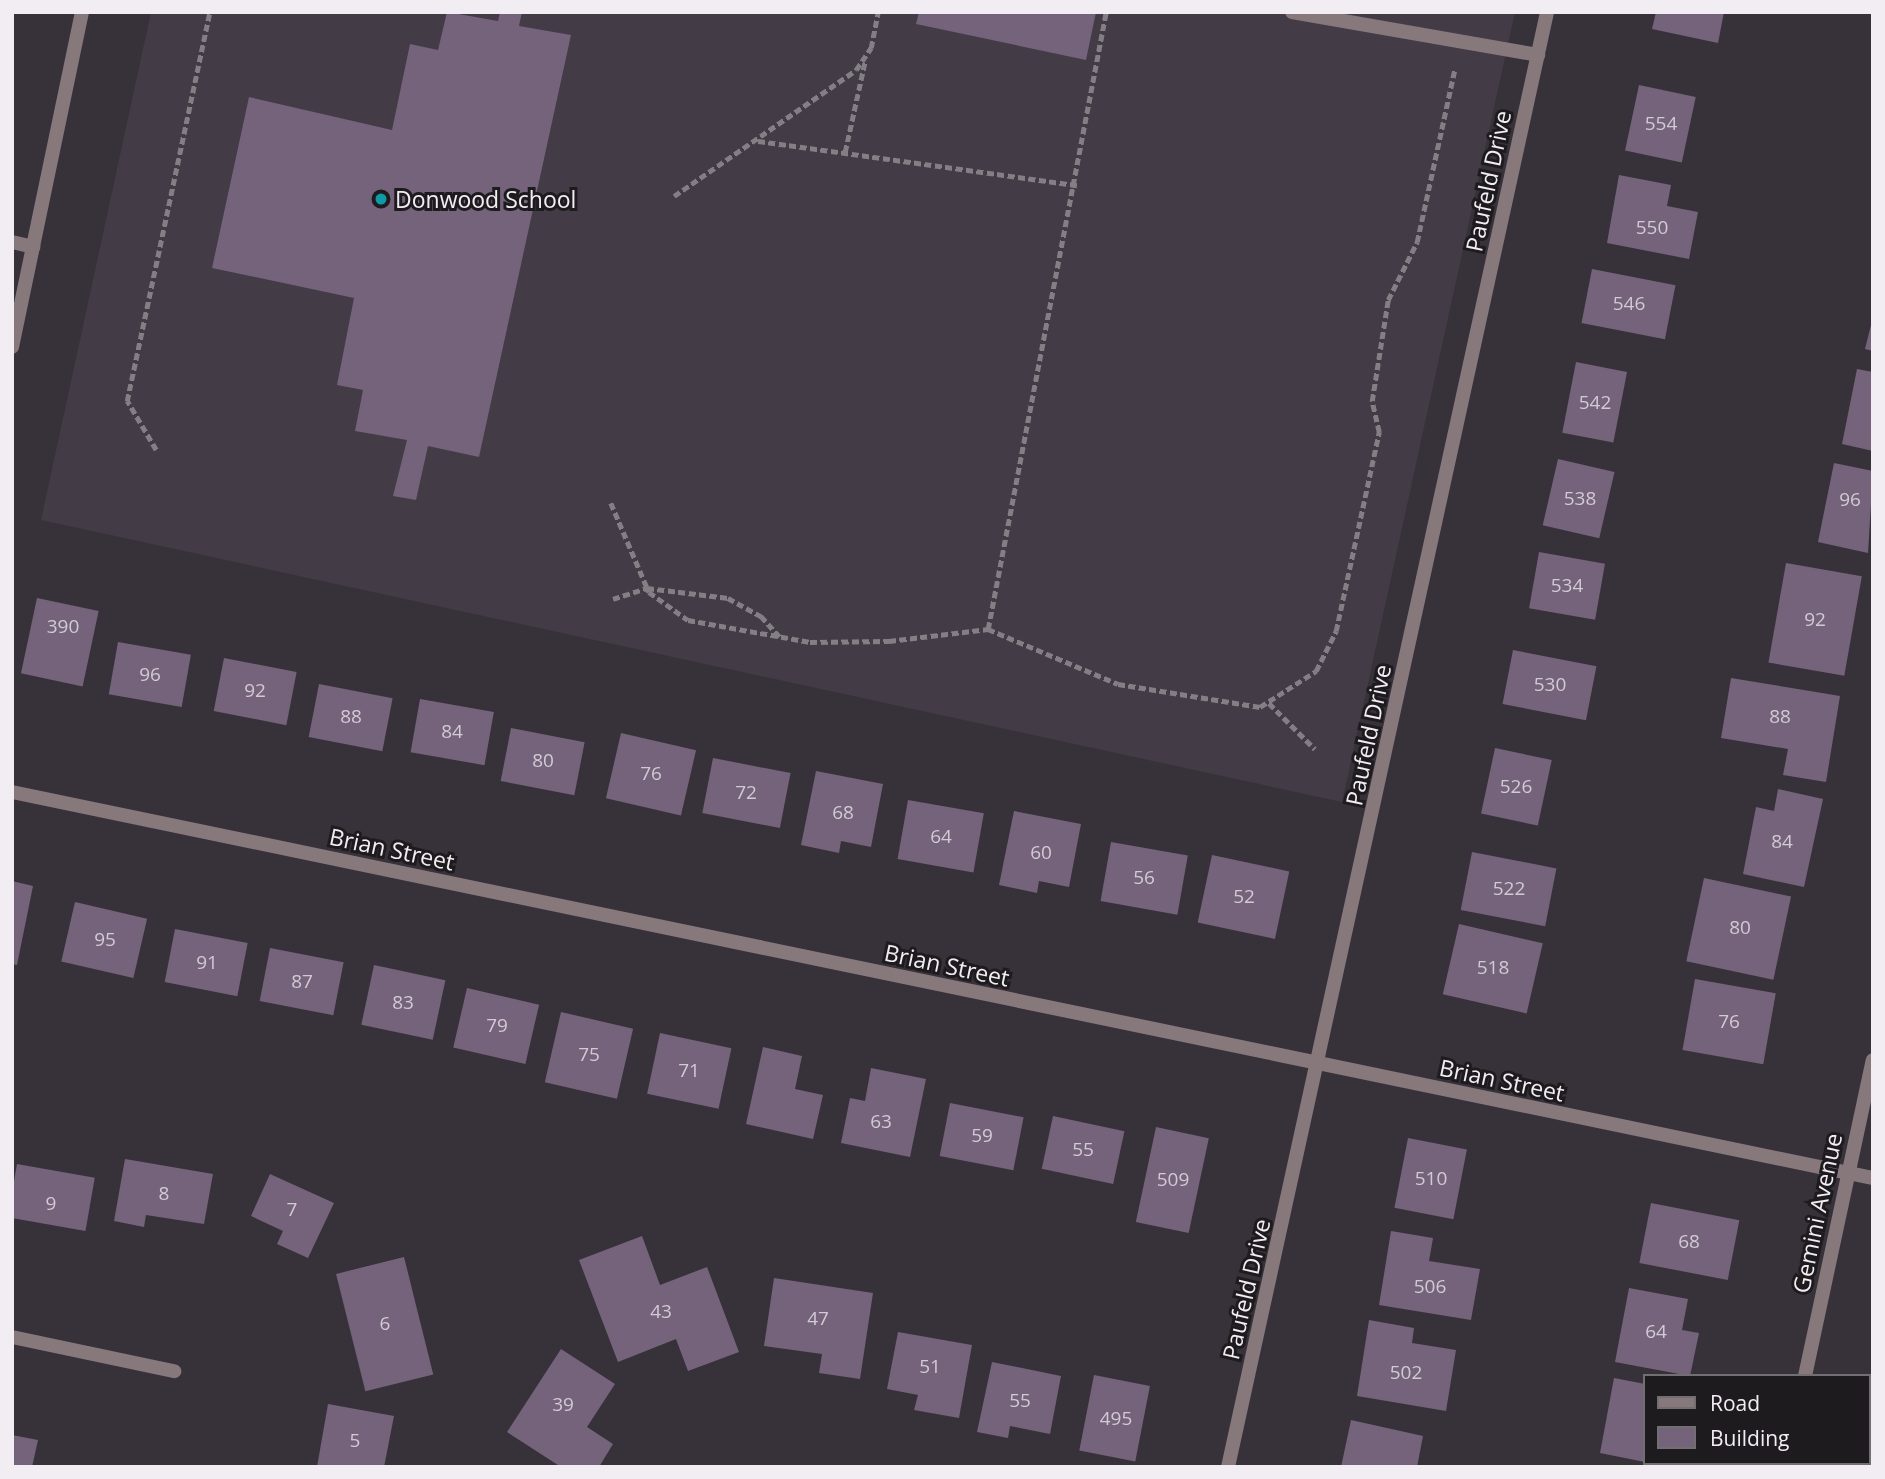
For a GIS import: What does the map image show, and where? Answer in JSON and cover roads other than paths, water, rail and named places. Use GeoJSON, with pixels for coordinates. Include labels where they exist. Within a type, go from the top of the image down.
{"type":"FeatureCollection","features":[{"type":"Feature","properties":{"kind":"street"},"geometry":{"type":"LineString","coordinates":[[12,347],[82,12]]}},
{"type":"Feature","properties":{"kind":"street"},"geometry":{"type":"LineString","coordinates":[[1292,12],[1461,39],[1538,55]]}},
{"type":"Feature","properties":{"kind":"street","name":"Paufeld Drive"},"geometry":{"type":"LineString","coordinates":[[1228,1467],[1320,1066],[1547,12]]}},
{"type":"Feature","properties":{"kind":"street"},"geometry":{"type":"LineString","coordinates":[[12,242],[33,247]]}},
{"type":"Feature","properties":{"kind":"street","name":"Brian Street"},"geometry":{"type":"LineString","coordinates":[[12,792],[1320,1066],[1873,1178]]}},
{"type":"Feature","properties":{"kind":"street","name":"Gemini Avenue"},"geometry":{"type":"LineString","coordinates":[[1805,1374],[1873,1060]]}},
{"type":"Feature","properties":{"kind":"street"},"geometry":{"type":"LineString","coordinates":[[12,1337],[174,1371]]}},
{"type":"Feature","properties":{"kind":"place","name":"Donwood School"},"geometry":{"type":"Point","coordinates":[381,199]}}]}
